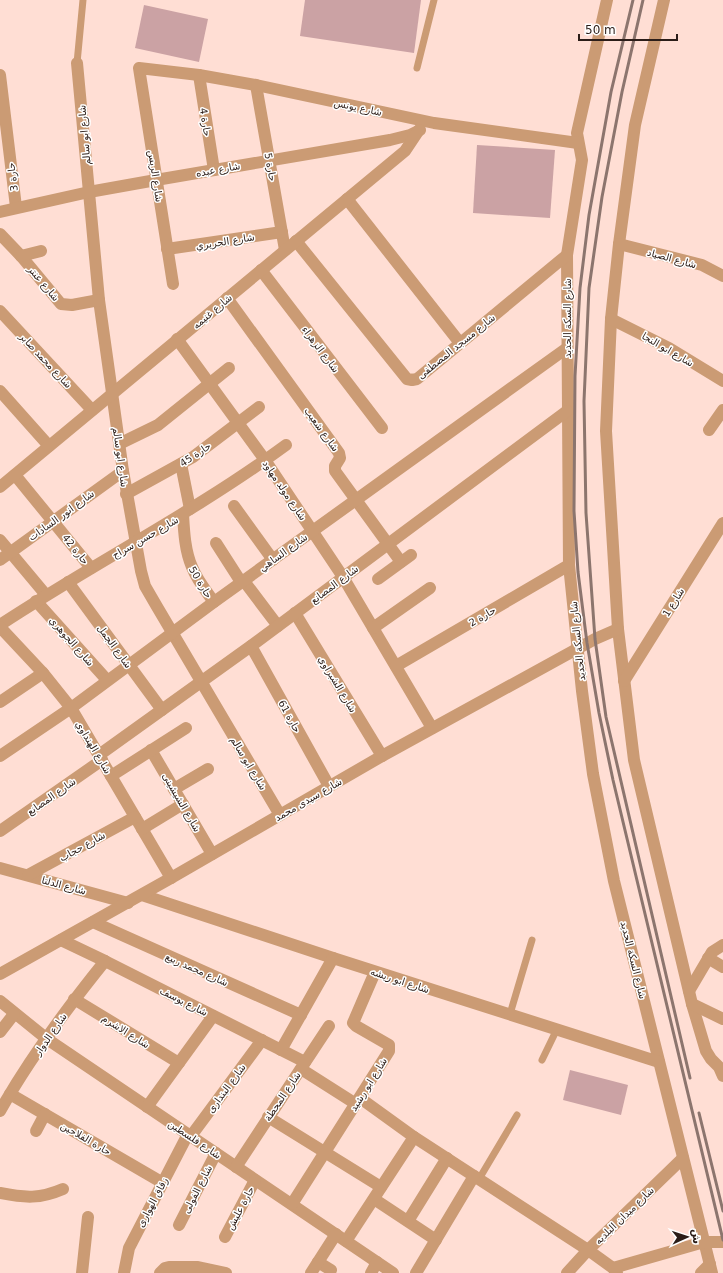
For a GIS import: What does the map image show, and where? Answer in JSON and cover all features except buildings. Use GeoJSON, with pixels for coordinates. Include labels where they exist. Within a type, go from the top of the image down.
{"type":"FeatureCollection","features":[{"type":"Feature","properties":{"kind":"street","name":"شارع السكة الحديد"},"geometry":{"type":"LineString","coordinates":[[607,0],[577,133],[578,143],[582,152],[582,160],[566,255],[569,565],[593,774],[614,881],[711,1268]]}},
{"type":"Feature","properties":{"kind":"street"},"geometry":{"type":"LineString","coordinates":[[664,0],[635,125],[619,244],[611,319],[606,432],[618,629],[634,760],[692,1004],[706,1050],[711,1059],[719,1066],[723,1073]]}},
{"type":"Feature","properties":{"kind":"street","name":"شارع ابو سالم"},"geometry":{"type":"LineString","coordinates":[[77,63],[99,300],[126,494],[141,571],[146,586],[172,633],[280,815]]}},
{"type":"Feature","properties":{"kind":"street","name":"شارع يونس"},"geometry":{"type":"LineString","coordinates":[[138,68],[198,75],[256,85],[434,123],[578,143]]}},
{"type":"Feature","properties":{"kind":"street","name":"شارع الريس"},"geometry":{"type":"LineString","coordinates":[[138,68],[173,284]]}},
{"type":"Feature","properties":{"kind":"street","name":"حارة 3"},"geometry":{"type":"LineString","coordinates":[[0,75],[16,207]]}},
{"type":"Feature","properties":{"kind":"street","name":"حارة 4"},"geometry":{"type":"LineString","coordinates":[[198,75],[214,170]]}},
{"type":"Feature","properties":{"kind":"street","name":"حارة 5"},"geometry":{"type":"LineString","coordinates":[[256,85],[285,250]]}},
{"type":"Feature","properties":{"kind":"street","name":"شارع عبده"},"geometry":{"type":"LineString","coordinates":[[0,212],[16,207],[89,192],[390,140],[410,135],[434,123]]}},
{"type":"Feature","properties":{"kind":"street","name":"شارع غنيمه"},"geometry":{"type":"LineString","coordinates":[[5,479],[49,446],[112,395],[405,151],[419,130]]}},
{"type":"Feature","properties":{"kind":"street"},"geometry":{"type":"LineString","coordinates":[[347,198],[460,343]]}},
{"type":"Feature","properties":{"kind":"street","name":"شارع الحريري"},"geometry":{"type":"LineString","coordinates":[[167,249],[282,232]]}},
{"type":"Feature","properties":{"kind":"street","name":"شارع عنتر"},"geometry":{"type":"LineString","coordinates":[[0,234],[62,304],[72,305],[99,300]]}},
{"type":"Feature","properties":{"kind":"street","name":"شارع مسجد المصطفى"},"geometry":{"type":"LineString","coordinates":[[296,241],[406,378],[412,380],[417,378],[566,255]]}},
{"type":"Feature","properties":{"kind":"street","name":"شارع الصياد"},"geometry":{"type":"LineString","coordinates":[[619,244],[702,265],[723,276]]}},
{"type":"Feature","properties":{"kind":"street"},"geometry":{"type":"LineString","coordinates":[[21,256],[41,251]]}},
{"type":"Feature","properties":{"kind":"street","name":"شارع الزهراء"},"geometry":{"type":"LineString","coordinates":[[261,270],[382,428]]}},
{"type":"Feature","properties":{"kind":"street","name":"شارع شعيب"},"geometry":{"type":"LineString","coordinates":[[227,298],[340,453],[340,460],[334,468],[356,500],[388,544],[406,558],[378,579]]}},
{"type":"Feature","properties":{"kind":"street","name":"شارع محمد صابر"},"geometry":{"type":"LineString","coordinates":[[0,310],[92,410]]}},
{"type":"Feature","properties":{"kind":"street","name":"شارع ابو النجا"},"geometry":{"type":"LineString","coordinates":[[611,319],[669,348],[723,381]]}},
{"type":"Feature","properties":{"kind":"street","name":"شارع مولد مهاود"},"geometry":{"type":"LineString","coordinates":[[178,339],[265,460],[343,577],[432,728]]}},
{"type":"Feature","properties":{"kind":"street","name":"شارع الساهي"},"geometry":{"type":"LineString","coordinates":[[0,756],[71,708],[128,664],[567,348]]}},
{"type":"Feature","properties":{"kind":"street"},"geometry":{"type":"LineString","coordinates":[[119,444],[158,425],[229,368]]}},
{"type":"Feature","properties":{"kind":"street"},"geometry":{"type":"LineString","coordinates":[[0,391],[49,446]]}},
{"type":"Feature","properties":{"kind":"street","name":"حارة 45"},"geometry":{"type":"LineString","coordinates":[[126,494],[193,457],[259,407]]}},
{"type":"Feature","properties":{"kind":"street","name":"شارع المصانع"},"geometry":{"type":"LineString","coordinates":[[0,831],[101,758],[162,710],[278,626],[567,410]]}},
{"type":"Feature","properties":{"kind":"street"},"geometry":{"type":"LineString","coordinates":[[708,430],[723,410]]}},
{"type":"Feature","properties":{"kind":"street","name":"شارع حسن سراج"},"geometry":{"type":"LineString","coordinates":[[0,626],[41,598],[186,512],[286,445]]}},
{"type":"Feature","properties":{"kind":"street","name":"حارة 50"},"geometry":{"type":"LineString","coordinates":[[181,464],[186,512],[188,558],[195,575],[214,602]]}},
{"type":"Feature","properties":{"kind":"street","name":"شارع انور السادات"},"geometry":{"type":"LineString","coordinates":[[0,560],[123,471]]}},
{"type":"Feature","properties":{"kind":"street","name":"حارة 42"},"geometry":{"type":"LineString","coordinates":[[5,479],[54,521],[91,568]]}},
{"type":"Feature","properties":{"kind":"street"},"geometry":{"type":"LineString","coordinates":[[234,506],[273,560]]}},
{"type":"Feature","properties":{"kind":"street","name":"شارع 1"},"geometry":{"type":"LineString","coordinates":[[624,681],[723,523]]}},
{"type":"Feature","properties":{"kind":"street","name":"شارع الجوهري"},"geometry":{"type":"LineString","coordinates":[[0,540],[10,552],[41,598],[107,680]]}},
{"type":"Feature","properties":{"kind":"street"},"geometry":{"type":"LineString","coordinates":[[216,543],[242,582],[278,626]]}},
{"type":"Feature","properties":{"kind":"street","name":"حارة 2"},"geometry":{"type":"LineString","coordinates":[[396,666],[569,565]]}},
{"type":"Feature","properties":{"kind":"street","name":"شارع الجمل"},"geometry":{"type":"LineString","coordinates":[[68,582],[162,710]]}},
{"type":"Feature","properties":{"kind":"street"},"geometry":{"type":"LineString","coordinates":[[373,628],[430,588]]}},
{"type":"Feature","properties":{"kind":"street","name":"شارع الشبراوي"},"geometry":{"type":"LineString","coordinates":[[295,613],[382,756]]}},
{"type":"Feature","properties":{"kind":"street","name":"شارع الهنداوي"},"geometry":{"type":"LineString","coordinates":[[0,626],[59,691],[71,708],[171,878]]}},
{"type":"Feature","properties":{"kind":"street","name":"شارع سيدى محمد"},"geometry":{"type":"LineString","coordinates":[[0,974],[128,903],[432,728],[595,638],[618,629]]}},
{"type":"Feature","properties":{"kind":"street","name":"حارة 61"},"geometry":{"type":"LineString","coordinates":[[251,646],[329,786]]}},
{"type":"Feature","properties":{"kind":"street"},"geometry":{"type":"LineString","coordinates":[[0,702],[43,673]]}},
{"type":"Feature","properties":{"kind":"street"},"geometry":{"type":"LineString","coordinates":[[111,776],[186,728]]}},
{"type":"Feature","properties":{"kind":"street","name":"شارع الشيشينى"},"geometry":{"type":"LineString","coordinates":[[152,750],[212,854]]}},
{"type":"Feature","properties":{"kind":"street"},"geometry":{"type":"LineString","coordinates":[[174,788],[208,769]]}},
{"type":"Feature","properties":{"kind":"street"},"geometry":{"type":"LineString","coordinates":[[142,829],[183,804]]}},
{"type":"Feature","properties":{"kind":"street","name":"شارع حجاب"},"geometry":{"type":"LineString","coordinates":[[28,875],[135,817]]}},
{"type":"Feature","properties":{"kind":"street","name":"شارع الدلتا"},"geometry":{"type":"LineString","coordinates":[[0,868],[128,903]]}},
{"type":"Feature","properties":{"kind":"street","name":"شارع ابو ريشه"},"geometry":{"type":"LineString","coordinates":[[142,894],[375,972],[659,1062]]}},
{"type":"Feature","properties":{"kind":"street","name":"شارع محمد ربيع"},"geometry":{"type":"LineString","coordinates":[[93,922],[301,1015]]}},
{"type":"Feature","properties":{"kind":"street","name":"شارع يوسف"},"geometry":{"type":"LineString","coordinates":[[61,940],[281,1050],[303,1066],[588,1250],[615,1270]]}},
{"type":"Feature","properties":{"kind":"street"},"geometry":{"type":"LineString","coordinates":[[689,991],[712,952],[723,945]]}},
{"type":"Feature","properties":{"kind":"street"},"geometry":{"type":"LineString","coordinates":[[281,1050],[333,958]]}},
{"type":"Feature","properties":{"kind":"street"},"geometry":{"type":"LineString","coordinates":[[708,958],[723,967]]}},
{"type":"Feature","properties":{"kind":"street","name":"شارع الدوار"},"geometry":{"type":"LineString","coordinates":[[0,1111],[74,999],[105,961]]}},
{"type":"Feature","properties":{"kind":"street","name":"شارع ابو رشيد"},"geometry":{"type":"LineString","coordinates":[[292,1204],[389,1051],[389,1045],[353,1023],[375,972]]}},
{"type":"Feature","properties":{"kind":"street","name":"شارع الاشرم"},"geometry":{"type":"LineString","coordinates":[[74,999],[178,1063]]}},
{"type":"Feature","properties":{"kind":"street","name":"شارع فلسطين"},"geometry":{"type":"LineString","coordinates":[[0,1002],[47,1038],[346,1241],[374,1268],[393,1273]]}},
{"type":"Feature","properties":{"kind":"street"},"geometry":{"type":"LineString","coordinates":[[692,1004],[723,1019]]}},
{"type":"Feature","properties":{"kind":"street"},"geometry":{"type":"LineString","coordinates":[[0,1032],[14,1014]]}},
{"type":"Feature","properties":{"kind":"street"},"geometry":{"type":"LineString","coordinates":[[147,1107],[213,1016]]}},
{"type":"Feature","properties":{"kind":"street","name":"شارع المحطة"},"geometry":{"type":"LineString","coordinates":[[236,1167],[329,1026]]}},
{"type":"Feature","properties":{"kind":"street","name":"شارع البندارى"},"geometry":{"type":"LineString","coordinates":[[190,1135],[262,1040]]}},
{"type":"Feature","properties":{"kind":"street","name":"حارة الفلاحين"},"geometry":{"type":"LineString","coordinates":[[10,1094],[163,1183]]}},
{"type":"Feature","properties":{"kind":"street"},"geometry":{"type":"LineString","coordinates":[[36,1131],[45,1114]]}},
{"type":"Feature","properties":{"kind":"street"},"geometry":{"type":"LineString","coordinates":[[268,1117],[381,1187]]}},
{"type":"Feature","properties":{"kind":"street","name":"زقاق الهوارى"},"geometry":{"type":"LineString","coordinates":[[124,1273],[128,1248],[190,1135]]}},
{"type":"Feature","properties":{"kind":"street"},"geometry":{"type":"LineString","coordinates":[[346,1241],[414,1137]]}},
{"type":"Feature","properties":{"kind":"street","name":"شارع الفولى"},"geometry":{"type":"LineString","coordinates":[[179,1225],[216,1153]]}},
{"type":"Feature","properties":{"kind":"street"},"geometry":{"type":"LineString","coordinates":[[408,1221],[447,1158]]}},
{"type":"Feature","properties":{"kind":"street","name":"شارع ميدان البلديه"},"geometry":{"type":"LineString","coordinates":[[567,1273],[588,1250],[683,1158]]}},
{"type":"Feature","properties":{"kind":"street"},"geometry":{"type":"LineString","coordinates":[[416,1273],[477,1177]]}},
{"type":"Feature","properties":{"kind":"street","name":"حارة عليش"},"geometry":{"type":"LineString","coordinates":[[225,1237],[255,1180]]}},
{"type":"Feature","properties":{"kind":"street"},"geometry":{"type":"LineString","coordinates":[[0,1193],[38,1197],[49,1195],[63,1189]]}},
{"type":"Feature","properties":{"kind":"street"},"geometry":{"type":"LineString","coordinates":[[374,1199],[436,1240]]}},
{"type":"Feature","properties":{"kind":"street"},"geometry":{"type":"LineString","coordinates":[[82,1273],[88,1217]]}},
{"type":"Feature","properties":{"kind":"street"},"geometry":{"type":"LineString","coordinates":[[311,1273],[336,1234]]}},
{"type":"Feature","properties":{"kind":"street"},"geometry":{"type":"LineString","coordinates":[[615,1270],[704,1242],[723,1242]]}},
{"type":"Feature","properties":{"kind":"street"},"geometry":{"type":"LineString","coordinates":[[318,1262],[331,1270]]}},
{"type":"Feature","properties":{"kind":"street"},"geometry":{"type":"LineString","coordinates":[[160,1273],[165,1268],[169,1267],[198,1267],[226,1273]]}},
{"type":"Feature","properties":{"kind":"street"},"geometry":{"type":"LineString","coordinates":[[701,1273],[711,1268]]}},
{"type":"Feature","properties":{"kind":"lane"},"geometry":{"type":"LineString","coordinates":[[77,63],[84,0]]}},
{"type":"Feature","properties":{"kind":"lane"},"geometry":{"type":"LineString","coordinates":[[417,68],[434,0]]}},
{"type":"Feature","properties":{"kind":"lane"},"geometry":{"type":"LineString","coordinates":[[510,1014],[532,940]]}},
{"type":"Feature","properties":{"kind":"lane"},"geometry":{"type":"LineString","coordinates":[[542,1060],[556,1029]]}},
{"type":"Feature","properties":{"kind":"lane"},"geometry":{"type":"LineString","coordinates":[[477,1177],[517,1115]]}},
{"type":"Feature","properties":{"kind":"railway"},"geometry":{"type":"LineString","coordinates":[[633,0],[611,92],[589,215],[580,288],[575,376],[574,511],[578,572],[587,643],[599,713],[613,780],[723,1240]]}},
{"type":"Feature","properties":{"kind":"railway"},"geometry":{"type":"LineString","coordinates":[[643,0],[622,92],[602,197],[589,288],[584,401],[586,513],[595,639],[606,717],[690,1078]]}},
{"type":"Feature","properties":{"kind":"railway"},"geometry":{"type":"LineString","coordinates":[[699,1113],[723,1211]]}}]}
